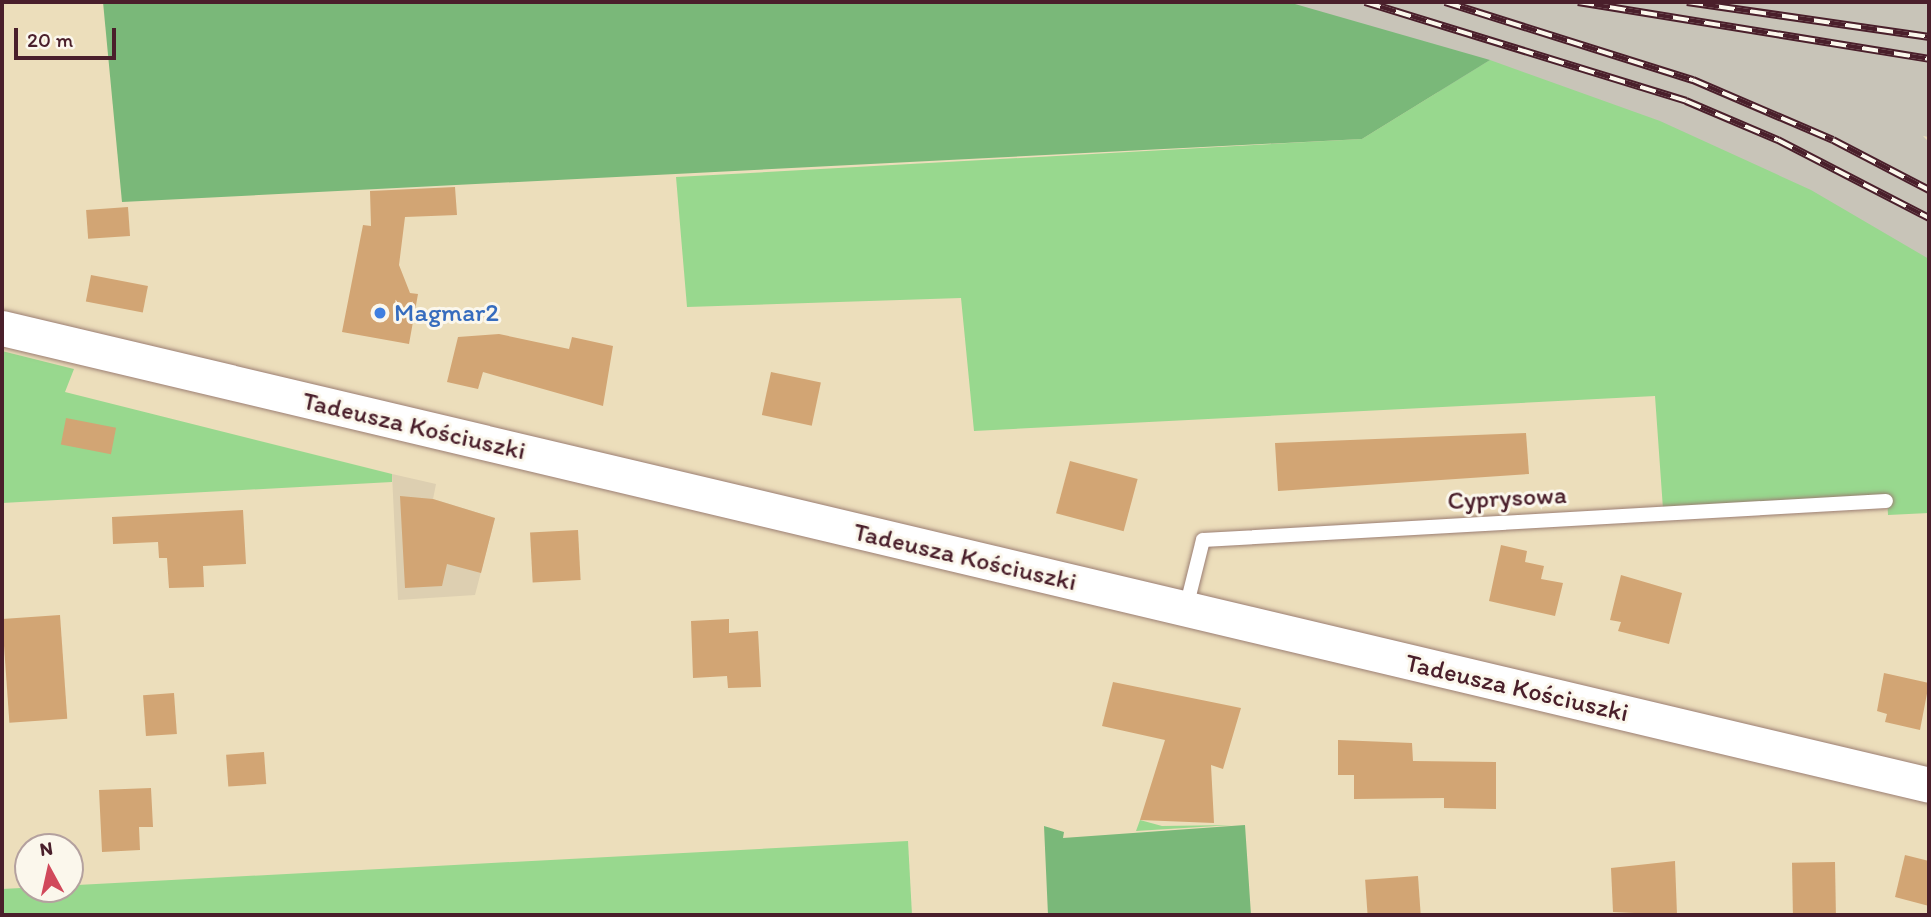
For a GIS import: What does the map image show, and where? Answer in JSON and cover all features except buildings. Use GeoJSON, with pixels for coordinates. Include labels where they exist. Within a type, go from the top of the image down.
{"type":"FeatureCollection","features":[{"type":"Feature","properties":{"kind":"street","name":"Tadeusza Kościuszki"},"geometry":{"type":"LineString","coordinates":[[2,328],[1929,785]]}},
{"type":"Feature","properties":{"kind":"lane","name":"Cyprysowa"},"geometry":{"type":"LineString","coordinates":[[1186,610],[1203,540],[1886,502]]}},
{"type":"Feature","properties":{"kind":"shaded area"},"geometry":{"type":"Polygon","coordinates":[[[1187,2],[1929,2],[1929,137],[1923,136],[1929,142],[1929,269],[1187,2]]]}},
{"type":"Feature","properties":{"kind":"shaded area"},"geometry":{"type":"Polygon","coordinates":[[[392,474],[436,484],[433,499],[495,518],[475,595],[398,600],[392,474]]]}},
{"type":"Feature","properties":{"kind":"green space"},"geometry":{"type":"Polygon","coordinates":[[[103,2],[1288,2],[1490,60],[1362,139],[122,202],[103,2]]]}},
{"type":"Feature","properties":{"kind":"green space"},"geometry":{"type":"Polygon","coordinates":[[[1490,60],[1660,121],[1811,190],[1929,259],[1929,513],[1888,515],[1887,498],[1663,509],[1655,396],[974,431],[961,298],[687,307],[676,177],[1362,139],[1490,60]]]}},
{"type":"Feature","properties":{"kind":"green space"},"geometry":{"type":"Polygon","coordinates":[[[2,351],[74,369],[65,392],[392,474],[392,482],[2,503],[2,351]]]}},
{"type":"Feature","properties":{"kind":"green space"},"geometry":{"type":"Polygon","coordinates":[[[1140,820],[1162,826],[1232,825],[1136,831],[1140,820]]]}},
{"type":"Feature","properties":{"kind":"green space"},"geometry":{"type":"Polygon","coordinates":[[[1245,825],[1251,915],[1048,915],[1044,826],[1064,832],[1063,838],[1245,825]]]}},
{"type":"Feature","properties":{"kind":"green space"},"geometry":{"type":"Polygon","coordinates":[[[908,841],[912,915],[2,915],[2,889],[14,888],[14,903],[84,903],[84,885],[908,841]]]}},
{"type":"Feature","properties":{"kind":"railway"},"geometry":{"type":"LineString","coordinates":[[1365,2],[1686,101],[1778,140],[1929,218]]}},
{"type":"Feature","properties":{"kind":"railway"},"geometry":{"type":"LineString","coordinates":[[1445,2],[1693,80],[1833,140],[1929,190]]}},
{"type":"Feature","properties":{"kind":"railway"},"geometry":{"type":"LineString","coordinates":[[1578,2],[1929,59]]}},
{"type":"Feature","properties":{"kind":"railway"},"geometry":{"type":"LineString","coordinates":[[1687,2],[1929,37]]}},
{"type":"Feature","properties":{"kind":"place","name":"Magmar2"},"geometry":{"type":"Point","coordinates":[380,313]}}]}
